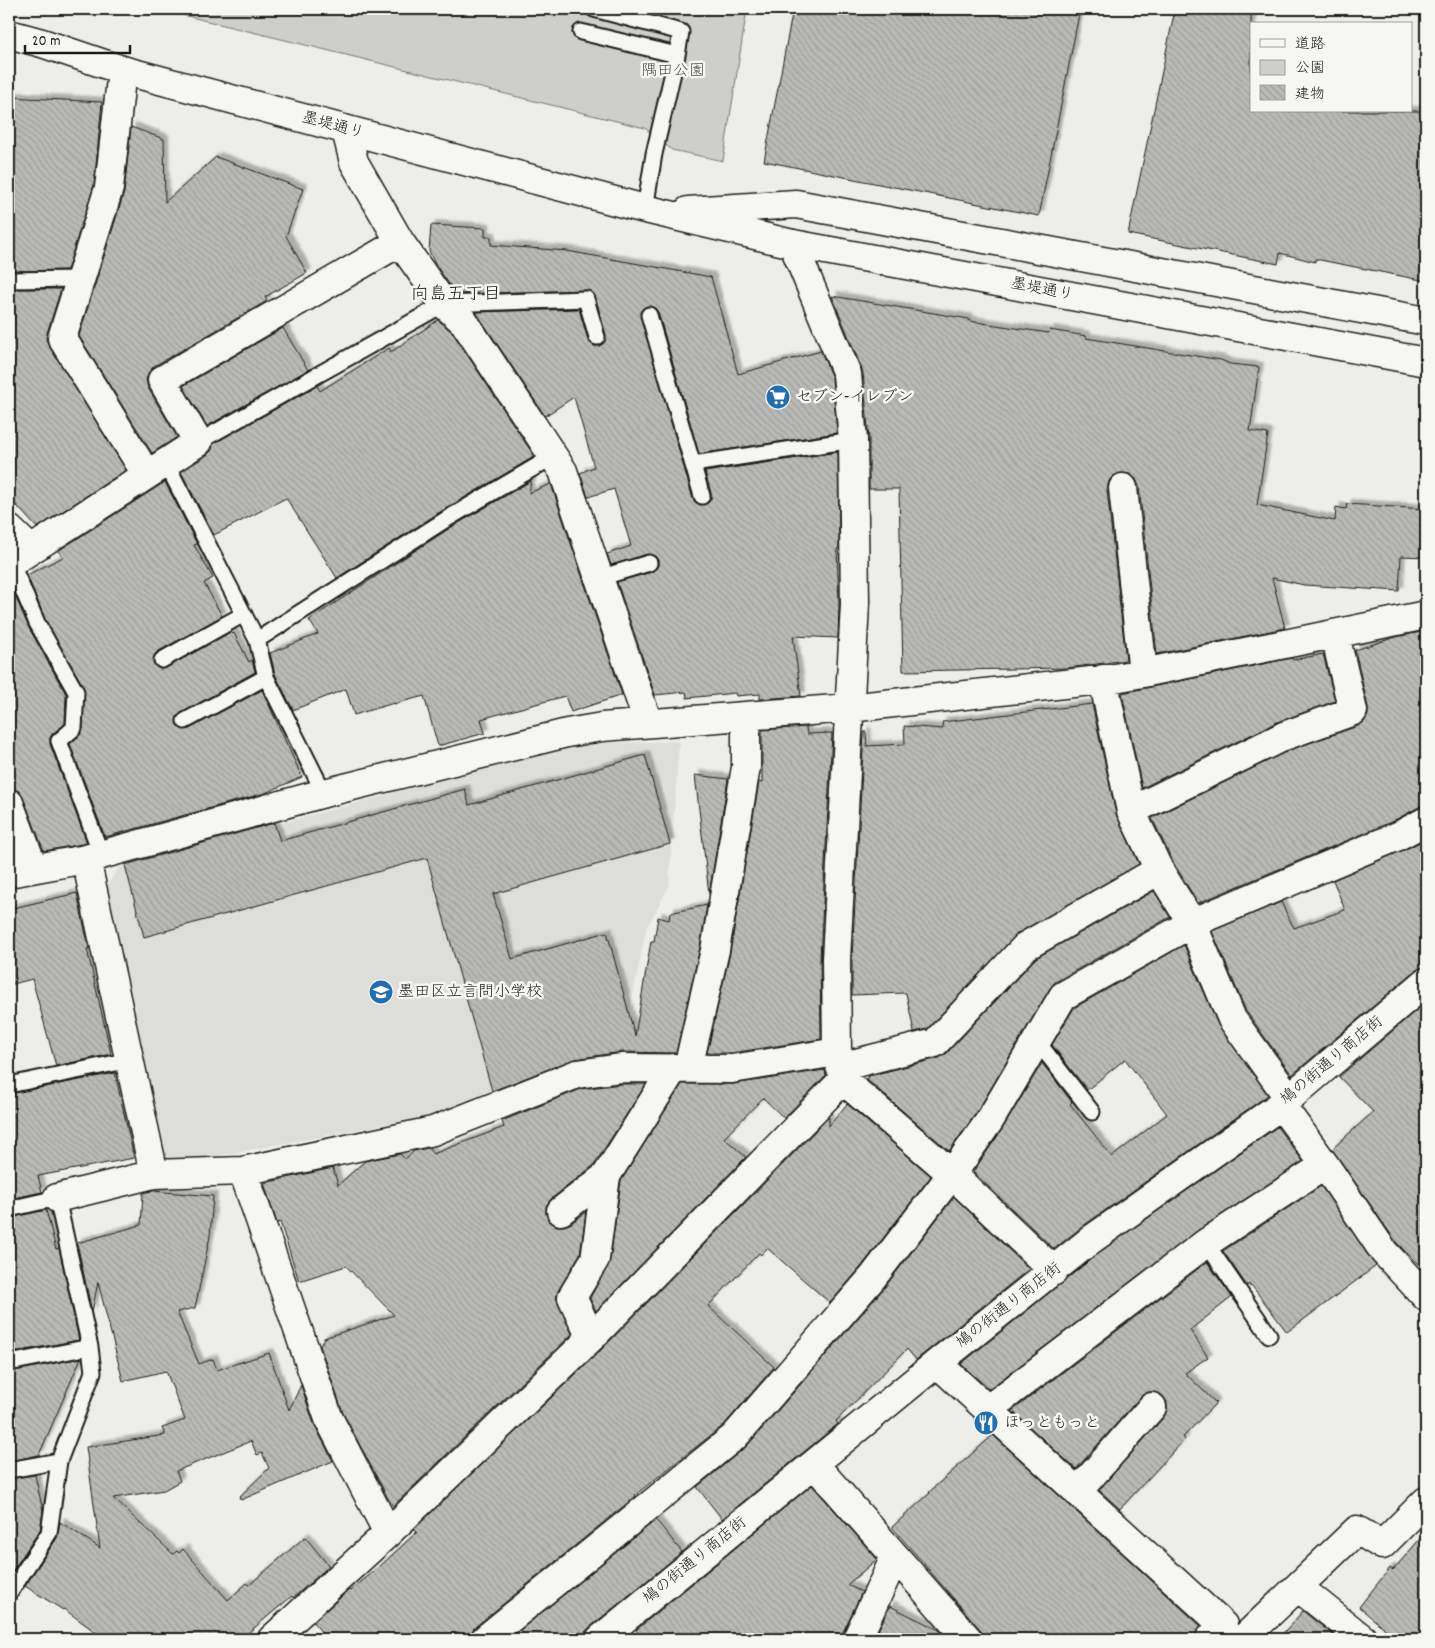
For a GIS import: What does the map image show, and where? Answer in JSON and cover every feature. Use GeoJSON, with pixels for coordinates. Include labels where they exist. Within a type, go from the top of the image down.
{"type":"FeatureCollection","features":[{"type":"Feature","properties":{"kind":"street","name":"墨堤通り"},"geometry":{"type":"LineString","coordinates":[[9,34],[122,70],[652,211],[793,244],[1426,362]]}},
{"type":"Feature","properties":{"kind":"street"},"geometry":{"type":"LineString","coordinates":[[122,70],[109,188],[62,338],[156,469]]}},
{"type":"Feature","properties":{"kind":"street"},"geometry":{"type":"LineString","coordinates":[[346,130],[354,162],[400,242],[444,304],[464,322],[563,471],[648,723]]}},
{"type":"Feature","properties":{"kind":"street","name":"墨堤通り"},"geometry":{"type":"LineString","coordinates":[[652,211],[796,204],[1426,321]]}},
{"type":"Feature","properties":{"kind":"street"},"geometry":{"type":"LineString","coordinates":[[9,529],[16,558],[198,442],[162,380],[400,242]]}},
{"type":"Feature","properties":{"kind":"street"},"geometry":{"type":"LineString","coordinates":[[793,244],[847,374],[853,440],[855,604],[836,959],[840,1066],[1054,1271]]}},
{"type":"Feature","properties":{"kind":"street"},"geometry":{"type":"LineString","coordinates":[[1123,488],[1143,673]]}},
{"type":"Feature","properties":{"kind":"street"},"geometry":{"type":"LineString","coordinates":[[9,802],[21,870],[94,856],[324,793],[602,726],[849,708],[1103,679],[1143,673],[1335,635],[1426,615]]}},
{"type":"Feature","properties":{"kind":"street"},"geometry":{"type":"LineString","coordinates":[[1131,811],[1284,736],[1353,711],[1335,635]]}},
{"type":"Feature","properties":{"kind":"street"},"geometry":{"type":"LineString","coordinates":[[1103,679],[1131,811],[1159,870],[1192,922],[1232,1019],[1325,1165],[1384,1252],[1426,1297]]}},
{"type":"Feature","properties":{"kind":"street"},"geometry":{"type":"LineString","coordinates":[[561,1211],[606,1176],[681,1068],[715,950],[746,767],[746,716]]}},
{"type":"Feature","properties":{"kind":"street"},"geometry":{"type":"LineString","coordinates":[[485,1639],[735,1436],[873,1277],[952,1174],[990,1120],[1063,996],[1192,922],[1398,836],[1426,821]]}},
{"type":"Feature","properties":{"kind":"street"},"geometry":{"type":"LineString","coordinates":[[94,856],[130,1060],[154,1174]]}},
{"type":"Feature","properties":{"kind":"street"},"geometry":{"type":"LineString","coordinates":[[57,1198],[154,1174],[243,1171],[433,1131],[577,1074],[621,1068],[732,1069],[840,1066],[935,1042],[1026,946],[1159,870]]}},
{"type":"Feature","properties":{"kind":"street","name":"鳩の街通り商店街"},"geometry":{"type":"LineString","coordinates":[[616,1634],[814,1464],[937,1363],[1092,1239],[1285,1102],[1426,982]]}},
{"type":"Feature","properties":{"kind":"street"},"geometry":{"type":"LineString","coordinates":[[285,1635],[388,1532],[591,1338],[840,1066]]}},
{"type":"Feature","properties":{"kind":"street"},"geometry":{"type":"LineString","coordinates":[[987,1410],[1206,1243],[1325,1165]]}},
{"type":"Feature","properties":{"kind":"street"},"geometry":{"type":"LineString","coordinates":[[243,1171],[329,1419],[388,1532]]}},
{"type":"Feature","properties":{"kind":"street"},"geometry":{"type":"LineString","coordinates":[[591,1338],[572,1297],[595,1259],[606,1176]]}},
{"type":"Feature","properties":{"kind":"street"},"geometry":{"type":"LineString","coordinates":[[937,1363],[1229,1636],[1298,1587],[1357,1530],[1382,1545],[1426,1501]]}},
{"type":"Feature","properties":{"kind":"street"},"geometry":{"type":"LineString","coordinates":[[1077,1492],[1152,1407]]}},
{"type":"Feature","properties":{"kind":"street"},"geometry":{"type":"LineString","coordinates":[[814,1464],[968,1639]]}},
{"type":"Feature","properties":{"kind":"street"},"geometry":{"type":"LineString","coordinates":[[857,1639],[895,1557]]}},
{"type":"Feature","properties":{"kind":"street"},"geometry":{"type":"LineString","coordinates":[[1298,1587],[1363,1639]]}},
{"type":"Feature","properties":{"kind":"lane"},"geometry":{"type":"LineString","coordinates":[[594,9],[681,32],[654,154],[652,211]]}},
{"type":"Feature","properties":{"kind":"lane"},"geometry":{"type":"LineString","coordinates":[[581,32],[677,55]]}},
{"type":"Feature","properties":{"kind":"lane"},"geometry":{"type":"LineString","coordinates":[[9,280],[82,279]]}},
{"type":"Feature","properties":{"kind":"lane"},"geometry":{"type":"LineString","coordinates":[[198,442],[444,304],[586,299],[597,337]]}},
{"type":"Feature","properties":{"kind":"lane"},"geometry":{"type":"LineString","coordinates":[[649,315],[702,496]]}},
{"type":"Feature","properties":{"kind":"lane"},"geometry":{"type":"LineString","coordinates":[[694,464],[853,440]]}},
{"type":"Feature","properties":{"kind":"lane"},"geometry":{"type":"LineString","coordinates":[[257,640],[445,520],[554,456]]}},
{"type":"Feature","properties":{"kind":"lane"},"geometry":{"type":"LineString","coordinates":[[156,469],[244,614],[257,640],[266,677],[324,793]]}},
{"type":"Feature","properties":{"kind":"lane"},"geometry":{"type":"LineString","coordinates":[[16,558],[37,623],[76,692],[74,728],[59,741],[94,856]]}},
{"type":"Feature","properties":{"kind":"lane"},"geometry":{"type":"LineString","coordinates":[[599,578],[649,563]]}},
{"type":"Feature","properties":{"kind":"lane"},"geometry":{"type":"LineString","coordinates":[[162,660],[244,614]]}},
{"type":"Feature","properties":{"kind":"lane"},"geometry":{"type":"LineString","coordinates":[[184,720],[266,677]]}},
{"type":"Feature","properties":{"kind":"lane"},"geometry":{"type":"LineString","coordinates":[[1037,1041],[1092,1112]]}},
{"type":"Feature","properties":{"kind":"lane"},"geometry":{"type":"LineString","coordinates":[[9,1085],[130,1060]]}},
{"type":"Feature","properties":{"kind":"lane"},"geometry":{"type":"LineString","coordinates":[[9,1209],[57,1198],[90,1347],[93,1372],[59,1461],[49,1533],[9,1594]]}},
{"type":"Feature","properties":{"kind":"lane"},"geometry":{"type":"LineString","coordinates":[[1206,1243],[1269,1335]]}},
{"type":"Feature","properties":{"kind":"lane"},"geometry":{"type":"LineString","coordinates":[[9,1362],[90,1347]]}},
{"type":"Feature","properties":{"kind":"lane"},"geometry":{"type":"LineString","coordinates":[[9,1470],[59,1461]]}},
{"type":"Feature","properties":{"kind":"shaded area","name":"墨田区立言問小学校"},"geometry":{"type":"Polygon","coordinates":[[[679,741],[669,886],[646,929],[621,1056],[482,1106],[176,1164],[162,1154],[107,886],[119,867],[574,744],[679,741]]]}},
{"type":"Feature","properties":{"kind":"green space","name":"隅田公園"},"geometry":{"type":"Polygon","coordinates":[[[158,9],[747,9],[723,161],[672,150],[645,128],[158,9]]]}},
{"type":"Feature","properties":{"kind":"building"},"geometry":{"type":"Polygon","coordinates":[[[793,9],[1080,9],[1039,216],[764,161],[793,9]]]}},
{"type":"Feature","properties":{"kind":"building"},"geometry":{"type":"Polygon","coordinates":[[[1175,9],[1251,9],[1250,112],[1426,111],[1426,281],[1315,259],[1315,262],[1280,253],[1278,264],[1128,234],[1175,9]]]}},
{"type":"Feature","properties":{"kind":"building"},"geometry":{"type":"Polygon","coordinates":[[[9,97],[102,102],[94,185],[67,270],[9,271],[9,97]]]}},
{"type":"Feature","properties":{"kind":"building"},"geometry":{"type":"Polygon","coordinates":[[[131,127],[164,139],[165,202],[216,157],[303,189],[286,236],[307,273],[265,297],[267,301],[154,366],[146,380],[148,388],[177,437],[152,453],[79,336],[124,193],[131,127]]]}},
{"type":"Feature","properties":{"kind":"building"},"geometry":{"type":"Polygon","coordinates":[[[431,225],[485,228],[485,237],[491,237],[491,245],[567,251],[711,277],[738,374],[821,351],[832,378],[837,433],[699,454],[658,312],[655,308],[647,306],[640,313],[693,499],[696,503],[704,505],[711,499],[705,472],[838,452],[838,638],[793,636],[801,696],[760,699],[760,694],[736,696],[735,693],[687,698],[686,692],[655,695],[617,582],[652,572],[658,566],[658,560],[655,556],[647,554],[611,565],[607,554],[631,546],[614,489],[588,497],[580,473],[594,467],[574,397],[545,416],[476,312],[579,309],[588,340],[594,346],[599,346],[604,343],[606,335],[595,296],[586,290],[456,294],[435,264],[429,251],[431,225]]]}},
{"type":"Feature","properties":{"kind":"building"},"geometry":{"type":"Polygon","coordinates":[[[9,289],[61,289],[46,340],[126,470],[37,528],[9,497],[9,289]]]}},
{"type":"Feature","properties":{"kind":"building"},"geometry":{"type":"Polygon","coordinates":[[[832,296],[969,319],[969,321],[1049,333],[1050,330],[1086,336],[1086,338],[1221,360],[1230,364],[1259,367],[1250,431],[1268,434],[1257,505],[1335,521],[1336,507],[1346,509],[1347,504],[1426,509],[1426,557],[1401,556],[1399,591],[1304,585],[1272,578],[1285,628],[1157,654],[1139,486],[1136,479],[1130,474],[1121,473],[1113,476],[1109,481],[1107,490],[1126,660],[1068,668],[903,671],[899,489],[869,489],[869,439],[863,372],[832,296]]]}},
{"type":"Feature","properties":{"kind":"building"},"geometry":{"type":"Polygon","coordinates":[[[438,320],[452,332],[533,454],[532,458],[440,512],[337,578],[286,498],[214,535],[181,472],[207,455],[212,450],[213,444],[317,386],[320,391],[389,348],[391,352],[438,320]]]}},
{"type":"Feature","properties":{"kind":"building"},"geometry":{"type":"Polygon","coordinates":[[[283,328],[308,370],[207,426],[183,386],[283,328]]]}},
{"type":"Feature","properties":{"kind":"building"},"geometry":{"type":"Polygon","coordinates":[[[531,481],[529,493],[551,484],[622,695],[571,712],[565,696],[481,719],[485,733],[438,746],[424,696],[354,715],[346,689],[293,710],[275,674],[270,653],[318,634],[309,620],[450,528],[531,481]]]}},
{"type":"Feature","properties":{"kind":"building"},"geometry":{"type":"Polygon","coordinates":[[[165,482],[197,544],[194,545],[213,578],[204,583],[222,616],[157,652],[154,656],[154,664],[158,668],[166,668],[231,632],[234,633],[249,662],[252,660],[255,672],[181,713],[177,717],[177,725],[181,729],[189,729],[262,690],[302,777],[265,793],[105,837],[70,744],[80,735],[83,729],[84,688],[45,619],[27,575],[63,557],[58,551],[165,482]]]}},
{"type":"Feature","properties":{"kind":"building"},"geometry":{"type":"Polygon","coordinates":[[[10,584],[29,628],[66,694],[65,724],[52,734],[50,744],[87,843],[44,851],[23,797],[19,791],[9,788],[10,584]]]}},
{"type":"Feature","properties":{"kind":"building"},"geometry":{"type":"Polygon","coordinates":[[[1426,631],[1426,805],[1391,822],[1198,903],[1173,862],[1152,818],[1290,750],[1358,726],[1364,722],[1368,715],[1368,707],[1355,650],[1396,637],[1426,631]]]}},
{"type":"Feature","properties":{"kind":"building"},"geometry":{"type":"Polygon","coordinates":[[[1323,654],[1335,701],[1277,722],[1142,788],[1122,693],[1292,658],[1293,660],[1323,654]]]}},
{"type":"Feature","properties":{"kind":"building"},"geometry":{"type":"Polygon","coordinates":[[[1092,704],[1116,814],[1139,864],[1018,933],[927,1029],[914,1032],[906,993],[852,995],[852,959],[864,732],[866,732],[867,746],[905,744],[904,726],[943,729],[942,722],[1092,704]]]}},
{"type":"Feature","properties":{"kind":"building"},"geometry":{"type":"Polygon","coordinates":[[[806,727],[807,734],[832,733],[820,958],[821,1039],[731,1053],[707,1053],[730,953],[759,782],[762,783],[762,730],[806,727]]]}},
{"type":"Feature","properties":{"kind":"building"},"geometry":{"type":"Polygon","coordinates":[[[645,755],[670,844],[493,894],[512,959],[607,932],[635,1036],[651,941],[654,941],[658,917],[669,920],[670,913],[707,905],[700,947],[676,1053],[621,1052],[575,1059],[492,1091],[427,858],[144,937],[125,865],[274,823],[280,841],[465,789],[469,805],[645,755]]]}},
{"type":"Feature","properties":{"kind":"building"},"geometry":{"type":"Polygon","coordinates":[[[695,775],[728,779],[709,894],[695,775]]]}},
{"type":"Feature","properties":{"kind":"building"},"geometry":{"type":"Polygon","coordinates":[[[1426,839],[1426,967],[1416,970],[1292,1075],[1246,1011],[1212,931],[1281,902],[1294,928],[1345,910],[1333,880],[1426,839]]]}},
{"type":"Feature","properties":{"kind":"building"},"geometry":{"type":"Polygon","coordinates":[[[1154,891],[1170,917],[1055,982],[977,1112],[949,1151],[866,1079],[869,1076],[939,1058],[946,1054],[1036,958],[1154,891]]]}},
{"type":"Feature","properties":{"kind":"building"},"geometry":{"type":"Polygon","coordinates":[[[77,893],[89,949],[87,949],[111,1054],[56,1066],[32,979],[9,985],[9,909],[77,893]]]}},
{"type":"Feature","properties":{"kind":"building"},"geometry":{"type":"Polygon","coordinates":[[[1184,945],[1218,1025],[1268,1095],[1083,1226],[1054,1249],[973,1172],[1003,1128],[1042,1063],[1072,1102],[1070,1104],[1112,1157],[1167,1114],[1125,1059],[1087,1090],[1052,1045],[1074,1008],[1184,945]]]}},
{"type":"Feature","properties":{"kind":"building"},"geometry":{"type":"Polygon","coordinates":[[[1426,1002],[1426,1272],[1396,1242],[1332,1149],[1373,1112],[1339,1077],[1426,1002]]]}},
{"type":"Feature","properties":{"kind":"building"},"geometry":{"type":"Polygon","coordinates":[[[825,1070],[826,1075],[784,1118],[763,1098],[724,1138],[746,1157],[596,1311],[590,1298],[610,1261],[621,1181],[682,1084],[734,1084],[825,1070]]]}},
{"type":"Feature","properties":{"kind":"building"},"geometry":{"type":"Polygon","coordinates":[[[115,1073],[134,1158],[38,1176],[42,1192],[9,1199],[9,1094],[115,1073]]]}},
{"type":"Feature","properties":{"kind":"building"},"geometry":{"type":"Polygon","coordinates":[[[622,1084],[646,1084],[594,1165],[551,1199],[546,1206],[548,1220],[556,1226],[570,1224],[586,1212],[580,1254],[556,1296],[572,1334],[393,1506],[343,1413],[320,1346],[324,1338],[394,1315],[346,1266],[299,1281],[280,1222],[277,1223],[264,1183],[333,1168],[338,1185],[365,1161],[400,1154],[405,1159],[414,1151],[428,1148],[433,1154],[504,1127],[502,1121],[581,1089],[622,1084]]]}},
{"type":"Feature","properties":{"kind":"building"},"geometry":{"type":"Polygon","coordinates":[[[847,1104],[931,1176],[861,1267],[830,1303],[767,1248],[761,1255],[759,1253],[708,1306],[774,1367],[724,1425],[635,1495],[475,1627],[470,1639],[327,1639],[313,1622],[349,1590],[378,1568],[417,1532],[414,1529],[602,1349],[829,1117],[829,1126],[847,1104]]]}},
{"type":"Feature","properties":{"kind":"building"},"geometry":{"type":"Polygon","coordinates":[[[1277,1127],[1303,1161],[1197,1231],[989,1389],[961,1364],[1101,1251],[1277,1127]]]}},
{"type":"Feature","properties":{"kind":"building"},"geometry":{"type":"Polygon","coordinates":[[[1321,1186],[1376,1266],[1287,1332],[1252,1286],[1250,1287],[1249,1284],[1247,1286],[1223,1251],[1321,1186]]]}},
{"type":"Feature","properties":{"kind":"building"},"geometry":{"type":"Polygon","coordinates":[[[152,1191],[213,1196],[210,1236],[195,1308],[177,1312],[199,1364],[213,1359],[217,1370],[269,1353],[289,1410],[301,1385],[314,1424],[333,1461],[241,1500],[239,1497],[269,1468],[262,1453],[257,1455],[251,1441],[176,1471],[180,1481],[164,1490],[113,1498],[173,1554],[177,1551],[179,1553],[183,1549],[228,1600],[247,1583],[249,1585],[305,1537],[329,1566],[293,1598],[292,1596],[241,1639],[105,1639],[64,1609],[25,1586],[57,1538],[60,1522],[100,1548],[86,1447],[165,1435],[162,1428],[185,1420],[166,1371],[123,1381],[98,1282],[92,1312],[77,1243],[141,1225],[143,1193],[152,1191]]]}},
{"type":"Feature","properties":{"kind":"building"},"geometry":{"type":"Polygon","coordinates":[[[954,1197],[1029,1269],[916,1360],[907,1349],[836,1421],[838,1424],[722,1519],[697,1487],[747,1446],[885,1287],[954,1197]]]}},
{"type":"Feature","properties":{"kind":"building"},"geometry":{"type":"Polygon","coordinates":[[[46,1210],[56,1249],[59,1248],[79,1340],[9,1353],[9,1307],[15,1305],[9,1281],[9,1218],[46,1210]]]}},
{"type":"Feature","properties":{"kind":"building"},"geometry":{"type":"Polygon","coordinates":[[[1207,1262],[1232,1297],[1190,1330],[1208,1357],[1185,1373],[1216,1403],[1183,1437],[1185,1439],[1120,1509],[1099,1490],[1164,1417],[1167,1410],[1167,1402],[1163,1396],[1155,1392],[1147,1392],[1141,1396],[1076,1469],[1012,1411],[1207,1262]]]}},
{"type":"Feature","properties":{"kind":"building"},"geometry":{"type":"Polygon","coordinates":[[[81,1358],[39,1455],[9,1461],[9,1372],[81,1358]]]}},
{"type":"Feature","properties":{"kind":"building"},"geometry":{"type":"Polygon","coordinates":[[[993,1435],[1201,1626],[1195,1635],[1195,1639],[985,1639],[980,1629],[892,1527],[993,1435]]]}},
{"type":"Feature","properties":{"kind":"building"},"geometry":{"type":"Polygon","coordinates":[[[35,1475],[43,1511],[40,1530],[9,1576],[9,1479],[35,1475]]]}},
{"type":"Feature","properties":{"kind":"building"},"geometry":{"type":"Polygon","coordinates":[[[812,1485],[877,1559],[847,1585],[862,1592],[843,1632],[842,1639],[643,1639],[636,1630],[812,1485]]]}},
{"type":"Feature","properties":{"kind":"building"},"geometry":{"type":"Polygon","coordinates":[[[656,1520],[682,1552],[590,1627],[578,1639],[509,1639],[656,1520]]]}},
{"type":"Feature","properties":{"kind":"building"},"geometry":{"type":"Polygon","coordinates":[[[1426,1532],[1426,1639],[1397,1639],[1359,1607],[1390,1568],[1393,1570],[1426,1532]]]}},
{"type":"Feature","properties":{"kind":"building"},"geometry":{"type":"Polygon","coordinates":[[[890,1606],[939,1630],[947,1639],[874,1639],[890,1606]]]}},
{"type":"Feature","properties":{"kind":"building"},"geometry":{"type":"Polygon","coordinates":[[[1303,1611],[1338,1639],[1278,1639],[1303,1611]]]}},
{"type":"Feature","properties":{"kind":"place","name":"セブン-イレブン"},"geometry":{"type":"Point","coordinates":[778,397]}},
{"type":"Feature","properties":{"kind":"place","name":"墨田区立言問小学校"},"geometry":{"type":"Point","coordinates":[381,992]}},
{"type":"Feature","properties":{"kind":"place","name":"ほっともっと"},"geometry":{"type":"Point","coordinates":[986,1423]}},
{"type":"Feature","properties":{"kind":"district","name":"向島五丁目"},"geometry":{"type":"Point","coordinates":[456,295]}}]}
